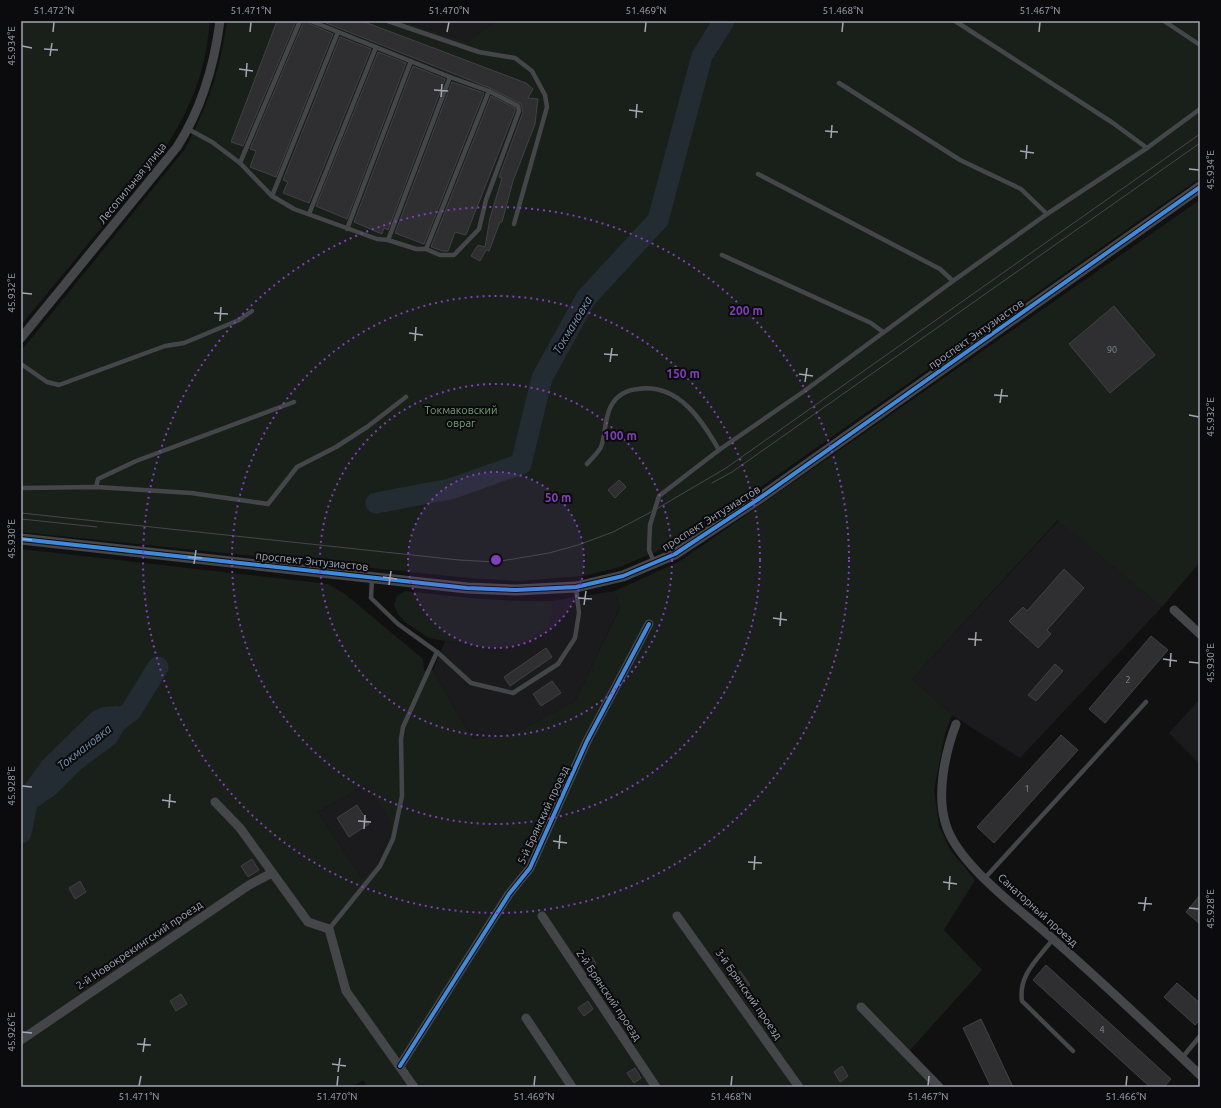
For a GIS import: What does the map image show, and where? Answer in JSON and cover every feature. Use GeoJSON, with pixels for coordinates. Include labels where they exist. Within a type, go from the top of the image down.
{"type":"FeatureCollection","features":[{"type":"Feature","properties":{"kind":"street","name":"Лесопильная улица"},"geometry":{"type":"LineString","coordinates":[[21,338],[177,147],[197,113],[208,82],[217,48],[220,21]]}},
{"type":"Feature","properties":{"kind":"street","name":"проспект Энтузиастов"},"geometry":{"type":"LineString","coordinates":[[21,539],[372,576],[467,588],[516,590],[576,587],[623,576],[675,554],[757,500],[1200,187]]}},
{"type":"Feature","properties":{"kind":"street"},"geometry":{"type":"LineString","coordinates":[[1174,610],[1200,634]]}},
{"type":"Feature","properties":{"kind":"street","name":"5-й Брянский проезд"},"geometry":{"type":"LineString","coordinates":[[400,1066],[509,894],[530,868],[587,741],[649,624]]}},
{"type":"Feature","properties":{"kind":"street","name":"Санаторный проезд"},"geometry":{"type":"LineString","coordinates":[[956,724],[943,783],[942,804],[946,825],[956,846],[984,878],[1054,939],[1200,1075]]}},
{"type":"Feature","properties":{"kind":"street"},"geometry":{"type":"LineString","coordinates":[[216,802],[240,828],[308,922],[329,929],[346,991],[414,1087]]}},
{"type":"Feature","properties":{"kind":"street","name":"2-й Новокрекингский проезд"},"geometry":{"type":"LineString","coordinates":[[21,1040],[248,885],[272,873]]}},
{"type":"Feature","properties":{"kind":"street","name":"2-й Брянский проезд"},"geometry":{"type":"LineString","coordinates":[[542,916],[656,1087]]}},
{"type":"Feature","properties":{"kind":"street","name":"3-й Брянский проезд"},"geometry":{"type":"LineString","coordinates":[[678,916],[799,1087]]}},
{"type":"Feature","properties":{"kind":"street"},"geometry":{"type":"LineString","coordinates":[[861,1007],[939,1087]]}},
{"type":"Feature","properties":{"kind":"street"},"geometry":{"type":"LineString","coordinates":[[526,1018],[572,1087]]}},
{"type":"Feature","properties":{"kind":"lane"},"geometry":{"type":"LineString","coordinates":[[240,163],[300,21]]}},
{"type":"Feature","properties":{"kind":"lane"},"geometry":{"type":"LineString","coordinates":[[188,129],[212,142],[240,163],[272,196],[294,209],[377,239],[388,240],[416,249],[426,249],[440,255],[454,255],[479,229],[486,200],[519,111],[518,106],[513,102],[489,91],[450,77],[311,21]]}},
{"type":"Feature","properties":{"kind":"lane"},"geometry":{"type":"LineString","coordinates":[[388,21],[479,52],[515,58],[532,72],[545,95],[547,107],[514,224]]}},
{"type":"Feature","properties":{"kind":"lane"},"geometry":{"type":"LineString","coordinates":[[955,21],[1113,123],[1147,148]]}},
{"type":"Feature","properties":{"kind":"lane"},"geometry":{"type":"LineString","coordinates":[[1164,21],[1200,45]]}},
{"type":"Feature","properties":{"kind":"lane"},"geometry":{"type":"LineString","coordinates":[[272,196],[338,32]]}},
{"type":"Feature","properties":{"kind":"lane"},"geometry":{"type":"LineString","coordinates":[[309,214],[376,47]]}},
{"type":"Feature","properties":{"kind":"lane"},"geometry":{"type":"LineString","coordinates":[[347,229],[411,61]]}},
{"type":"Feature","properties":{"kind":"lane"},"geometry":{"type":"LineString","coordinates":[[388,240],[450,77]]}},
{"type":"Feature","properties":{"kind":"lane"},"geometry":{"type":"LineString","coordinates":[[839,83],[960,160],[1021,189],[1048,214]]}},
{"type":"Feature","properties":{"kind":"lane"},"geometry":{"type":"LineString","coordinates":[[426,249],[489,91]]}},
{"type":"Feature","properties":{"kind":"lane"},"geometry":{"type":"LineString","coordinates":[[654,563],[649,550],[650,525],[659,496],[719,450],[803,392],[953,281],[1048,214],[1147,148],[1200,109]]}},
{"type":"Feature","properties":{"kind":"lane"},"geometry":{"type":"LineString","coordinates":[[758,174],[940,270],[953,281]]}},
{"type":"Feature","properties":{"kind":"lane"},"geometry":{"type":"LineString","coordinates":[[722,255],[871,323],[883,332]]}},
{"type":"Feature","properties":{"kind":"lane"},"geometry":{"type":"LineString","coordinates":[[21,364],[47,382],[59,385],[165,346],[184,343],[239,320],[252,311]]}},
{"type":"Feature","properties":{"kind":"lane"},"geometry":{"type":"LineString","coordinates":[[587,464],[600,449],[604,437],[605,423],[612,405],[625,391],[642,388],[662,390],[680,400],[693,410],[719,450]]}},
{"type":"Feature","properties":{"kind":"lane"},"geometry":{"type":"LineString","coordinates":[[21,488],[96,487],[191,493],[268,504],[297,467],[336,447],[368,427],[406,397]]}},
{"type":"Feature","properties":{"kind":"lane"},"geometry":{"type":"LineString","coordinates":[[96,487],[98,479],[136,461],[294,402]]}},
{"type":"Feature","properties":{"kind":"lane"},"geometry":{"type":"LineString","coordinates":[[372,576],[371,598],[398,624],[437,652],[471,684],[513,692],[558,664],[575,638],[579,613],[576,587]]}},
{"type":"Feature","properties":{"kind":"lane"},"geometry":{"type":"LineString","coordinates":[[329,929],[380,866],[393,839],[402,796],[401,739],[403,726],[437,652]]}},
{"type":"Feature","properties":{"kind":"lane"},"geometry":{"type":"LineString","coordinates":[[984,878],[1146,702]]}},
{"type":"Feature","properties":{"kind":"lane"},"geometry":{"type":"LineString","coordinates":[[1054,939],[1023,978],[1021,992],[1022,1001],[1073,1051]]}},
{"type":"Feature","properties":{"kind":"lane"},"geometry":{"type":"LineString","coordinates":[[1182,1058],[1200,1036]]}},
{"type":"Feature","properties":{"kind":"shaded area"},"geometry":{"type":"Polygon","coordinates":[[[402,21],[495,21],[468,42],[402,21]]]}},
{"type":"Feature","properties":{"kind":"shaded area"},"geometry":{"type":"Polygon","coordinates":[[[1059,520],[1162,607],[1020,758],[952,715],[912,679],[1059,520]]]}},
{"type":"Feature","properties":{"kind":"shaded area"},"geometry":{"type":"Polygon","coordinates":[[[615,591],[620,607],[575,701],[515,733],[475,739],[461,720],[433,670],[445,641],[476,646],[553,610],[552,601],[615,591]]]}},
{"type":"Feature","properties":{"kind":"shaded area"},"geometry":{"type":"Polygon","coordinates":[[[1200,699],[1200,764],[1169,733],[1200,699]]]}},
{"type":"Feature","properties":{"kind":"shaded area"},"geometry":{"type":"Polygon","coordinates":[[[365,785],[392,820],[392,830],[378,862],[362,879],[318,812],[365,785]]]}},
{"type":"Feature","properties":{"kind":"green space"},"geometry":{"type":"Polygon","coordinates":[[[21,21],[210,21],[200,77],[191,101],[166,147],[159,158],[21,325],[21,21]]]}},
{"type":"Feature","properties":{"kind":"green space","name":"Токмаковский овраг"},"geometry":{"type":"Polygon","coordinates":[[[227,21],[402,21],[468,42],[495,21],[1200,21],[1200,178],[752,493],[670,546],[620,567],[584,576],[518,581],[469,578],[21,532],[21,351],[185,149],[207,102],[212,87],[221,55],[227,21]]]}},
{"type":"Feature","properties":{"kind":"green space"},"geometry":{"type":"Polygon","coordinates":[[[1200,200],[1200,562],[1162,607],[1058,520],[912,679],[952,715],[945,734],[934,790],[939,826],[951,851],[975,880],[944,930],[982,970],[904,1057],[932,1087],[367,1087],[363,1080],[353,1087],[21,1087],[21,549],[328,584],[345,594],[423,659],[424,671],[433,670],[461,720],[474,739],[515,733],[575,701],[620,608],[615,591],[680,561],[1200,200]],[[365,785],[318,812],[362,879],[378,862],[392,830],[391,820],[365,785]]]}},
{"type":"Feature","properties":{"kind":"green space"},"geometry":{"type":"Polygon","coordinates":[[[405,591],[478,599],[552,601],[553,610],[548,626],[530,638],[506,647],[476,646],[429,638],[405,622],[398,614],[394,605],[397,596],[405,591]]]}},
{"type":"Feature","properties":{"kind":"water"},"geometry":{"type":"Polygon","coordinates":[[[117,706],[131,711],[133,718],[126,726],[116,743],[80,770],[55,795],[21,818],[21,790],[42,761],[92,712],[103,707],[117,706]]]}},
{"type":"Feature","properties":{"kind":"building"},"geometry":{"type":"Polygon","coordinates":[[[277,21],[296,21],[243,146],[231,142],[277,21]]]}},
{"type":"Feature","properties":{"kind":"building"},"geometry":{"type":"Polygon","coordinates":[[[304,21],[307,21],[310,24],[333,34],[276,177],[250,167],[256,151],[250,149],[304,21]]]}},
{"type":"Feature","properties":{"kind":"building"},"geometry":{"type":"Polygon","coordinates":[[[321,21],[362,21],[526,83],[533,89],[528,98],[538,99],[535,124],[513,181],[502,222],[500,222],[489,251],[486,250],[480,261],[471,256],[478,245],[485,247],[490,218],[502,178],[499,177],[523,112],[521,104],[490,88],[321,21]]]}},
{"type":"Feature","properties":{"kind":"building"},"geometry":{"type":"Polygon","coordinates":[[[340,37],[371,49],[309,203],[283,193],[288,182],[283,180],[340,37]]]}},
{"type":"Feature","properties":{"kind":"building"},"geometry":{"type":"Polygon","coordinates":[[[378,52],[406,63],[347,219],[316,206],[378,52]]]}},
{"type":"Feature","properties":{"kind":"building"},"geometry":{"type":"Polygon","coordinates":[[[413,66],[445,79],[388,230],[384,228],[382,234],[354,222],[413,66]]]}},
{"type":"Feature","properties":{"kind":"building"},"geometry":{"type":"Polygon","coordinates":[[[452,82],[484,93],[424,244],[395,233],[452,82]]]}},
{"type":"Feature","properties":{"kind":"building"},"geometry":{"type":"Polygon","coordinates":[[[491,96],[515,108],[515,111],[466,235],[455,232],[448,251],[431,247],[491,96]]]}},
{"type":"Feature","properties":{"kind":"building"},"geometry":{"type":"Polygon","coordinates":[[[1114,306],[1155,355],[1110,393],[1069,344],[1114,306]]]}},
{"type":"Feature","properties":{"kind":"building"},"geometry":{"type":"Polygon","coordinates":[[[619,480],[626,487],[615,498],[608,490],[619,480]]]}},
{"type":"Feature","properties":{"kind":"building"},"geometry":{"type":"Polygon","coordinates":[[[1064,569],[1084,588],[1047,630],[1051,634],[1038,648],[1009,621],[1023,607],[1027,611],[1064,569]]]}},
{"type":"Feature","properties":{"kind":"building"},"geometry":{"type":"Polygon","coordinates":[[[1151,636],[1168,650],[1105,723],[1089,709],[1151,636]]]}},
{"type":"Feature","properties":{"kind":"building"},"geometry":{"type":"Polygon","coordinates":[[[546,648],[552,657],[510,686],[504,677],[546,648]]]}},
{"type":"Feature","properties":{"kind":"building"},"geometry":{"type":"Polygon","coordinates":[[[1055,664],[1063,671],[1036,701],[1028,695],[1055,664]]]}},
{"type":"Feature","properties":{"kind":"building"},"geometry":{"type":"Polygon","coordinates":[[[552,681],[561,693],[541,706],[533,694],[552,681]]]}},
{"type":"Feature","properties":{"kind":"building"},"geometry":{"type":"Polygon","coordinates":[[[1061,735],[1078,750],[994,843],[977,827],[1061,735]]]}},
{"type":"Feature","properties":{"kind":"building"},"geometry":{"type":"Polygon","coordinates":[[[357,805],[369,824],[349,837],[337,818],[357,805]]]}},
{"type":"Feature","properties":{"kind":"building"},"geometry":{"type":"Polygon","coordinates":[[[252,859],[259,870],[248,877],[241,866],[252,859]]]}},
{"type":"Feature","properties":{"kind":"building"},"geometry":{"type":"Polygon","coordinates":[[[80,881],[86,892],[75,899],[69,888],[80,881]]]}},
{"type":"Feature","properties":{"kind":"building"},"geometry":{"type":"Polygon","coordinates":[[[1200,895],[1200,924],[1186,912],[1200,895]]]}},
{"type":"Feature","properties":{"kind":"building"},"geometry":{"type":"Polygon","coordinates":[[[592,957],[596,964],[588,970],[583,962],[592,957]]]}},
{"type":"Feature","properties":{"kind":"building"},"geometry":{"type":"Polygon","coordinates":[[[1046,965],[1171,1079],[1164,1087],[1150,1087],[1033,980],[1046,965]]]}},
{"type":"Feature","properties":{"kind":"building"},"geometry":{"type":"Polygon","coordinates":[[[740,971],[750,985],[741,991],[731,977],[740,971]]]}},
{"type":"Feature","properties":{"kind":"building"},"geometry":{"type":"Polygon","coordinates":[[[1177,983],[1200,1003],[1200,1020],[1195,1025],[1164,997],[1177,983]]]}},
{"type":"Feature","properties":{"kind":"building"},"geometry":{"type":"Polygon","coordinates":[[[181,994],[187,1004],[176,1011],[170,1001],[181,994]]]}},
{"type":"Feature","properties":{"kind":"building"},"geometry":{"type":"Polygon","coordinates":[[[588,1001],[593,1009],[584,1016],[578,1008],[588,1001]]]}},
{"type":"Feature","properties":{"kind":"building"},"geometry":{"type":"Polygon","coordinates":[[[981,1019],[1013,1087],[991,1087],[963,1028],[981,1019]]]}},
{"type":"Feature","properties":{"kind":"building"},"geometry":{"type":"Polygon","coordinates":[[[842,1066],[848,1076],[840,1082],[834,1072],[842,1066]]]}},
{"type":"Feature","properties":{"kind":"building"},"geometry":{"type":"Polygon","coordinates":[[[635,1068],[641,1078],[634,1083],[627,1073],[635,1068]]]}},
{"type":"Feature","properties":{"kind":"waterway","name":"Токмановка"},"geometry":{"type":"LineString","coordinates":[[376,503],[450,489],[521,464],[542,378],[586,298],[658,220],[702,56],[724,21]]}},
{"type":"Feature","properties":{"kind":"waterway","name":"Токмановка"},"geometry":{"type":"LineString","coordinates":[[109,728],[131,711],[158,667]]}},
{"type":"Feature","properties":{"kind":"waterway","name":"Токмановка"},"geometry":{"type":"LineString","coordinates":[[21,833],[28,798],[37,789]]}},
{"type":"Feature","properties":{"kind":"tram line"},"geometry":{"type":"LineString","coordinates":[[21,513],[459,560],[495,562],[549,553],[578,545],[613,532],[653,511],[726,468],[1200,134]]}},
{"type":"Feature","properties":{"kind":"tram line"},"geometry":{"type":"LineString","coordinates":[[712,483],[732,472],[1200,143]]}},
{"type":"Feature","properties":{"kind":"tram line"},"geometry":{"type":"LineString","coordinates":[[21,519],[97,527]]}},
{"type":"Feature","properties":{"kind":"cycle path"},"geometry":{"type":"LineString","coordinates":[[21,539],[467,588],[516,590],[576,587],[623,576],[675,554],[757,500],[1200,187]]}},
{"type":"Feature","properties":{"kind":"cycle path"},"geometry":{"type":"LineString","coordinates":[[400,1066],[509,894],[530,868],[587,741],[649,624]]}}]}
